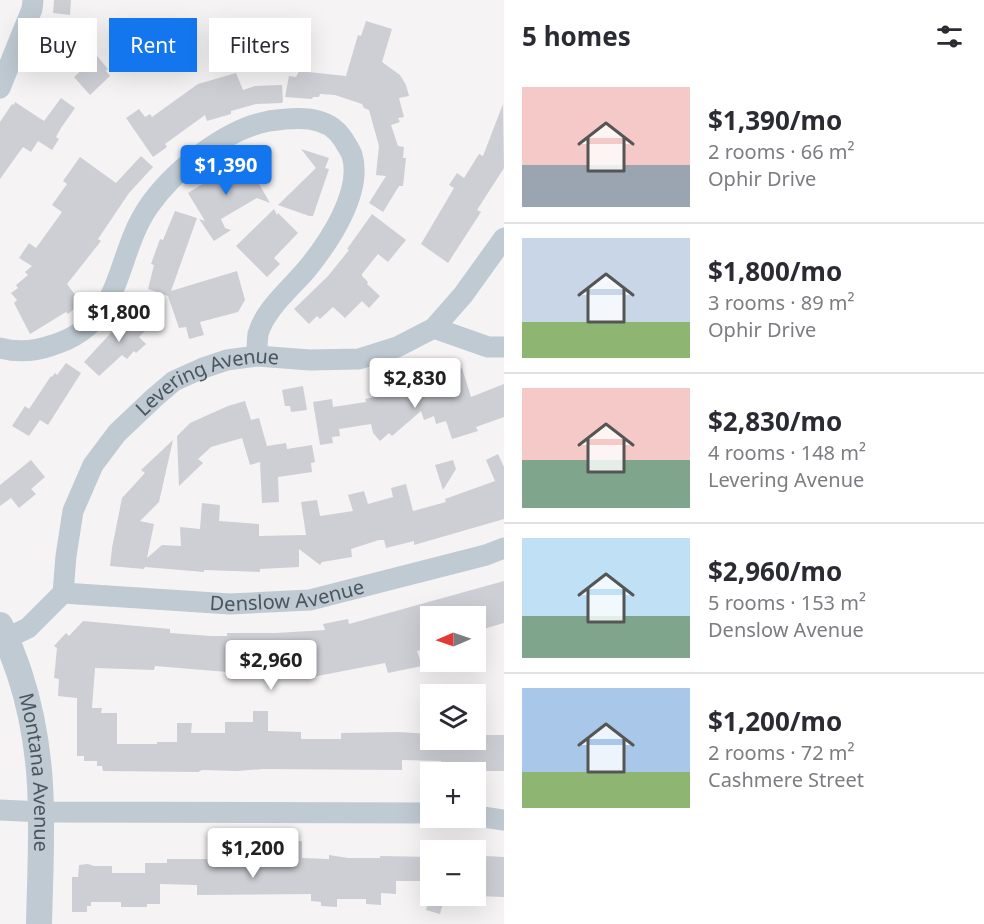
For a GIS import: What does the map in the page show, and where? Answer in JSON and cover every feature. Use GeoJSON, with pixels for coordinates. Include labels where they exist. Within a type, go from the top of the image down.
{"type":"FeatureCollection","features":[{"type":"Feature","properties":{"kind":"street"},"geometry":{"type":"LineString","coordinates":[[0,88],[32,9],[33,0]]}},
{"type":"Feature","properties":{"kind":"street"},"geometry":{"type":"LineString","coordinates":[[0,348],[36,351],[70,340],[96,320],[113,294],[149,206],[183,168],[220,140],[261,123],[305,117],[324,123],[338,132],[352,154],[355,175],[351,195],[326,244],[273,306],[258,333],[257,356]]}},
{"type":"Feature","properties":{"kind":"street","name":"Levering Avenue"},"geometry":{"type":"LineString","coordinates":[[63,593],[73,511],[93,465],[117,433],[174,381],[227,360],[257,356],[310,360],[359,359],[397,347],[434,328],[463,295],[504,238]]}},
{"type":"Feature","properties":{"kind":"street"},"geometry":{"type":"LineString","coordinates":[[434,328],[489,346],[504,347]]}},
{"type":"Feature","properties":{"kind":"street","name":"Denslow Avenue"},"geometry":{"type":"LineString","coordinates":[[63,593],[230,604],[310,600],[486,555],[504,548]]}},
{"type":"Feature","properties":{"kind":"street"},"geometry":{"type":"LineString","coordinates":[[3,632],[28,628],[63,593]]}},
{"type":"Feature","properties":{"kind":"street","name":"Montana Avenue"},"geometry":{"type":"LineString","coordinates":[[3,632],[25,690],[40,761],[42,812],[39,924]]}},
{"type":"Feature","properties":{"kind":"street"},"geometry":{"type":"LineString","coordinates":[[0,810],[420,813]]}},
{"type":"Feature","properties":{"kind":"street"},"geometry":{"type":"LineString","coordinates":[[486,817],[504,820]]}},
{"type":"Feature","properties":{"kind":"building"},"geometry":{"type":"Polygon","coordinates":[[[54,0],[71,0],[70,15],[53,13],[54,0]]]}},
{"type":"Feature","properties":{"kind":"building"},"geometry":{"type":"Polygon","coordinates":[[[366,21],[392,29],[382,62],[400,75],[409,96],[399,98],[404,117],[398,118],[400,122],[391,125],[398,146],[404,147],[403,158],[406,158],[403,186],[399,186],[383,212],[369,203],[386,176],[376,175],[379,146],[369,110],[362,104],[335,95],[320,94],[319,97],[312,99],[285,97],[289,76],[296,77],[298,72],[346,76],[358,35],[361,36],[366,21]]]}},
{"type":"Feature","properties":{"kind":"building"},"geometry":{"type":"Polygon","coordinates":[[[97,56],[108,69],[106,71],[110,76],[90,95],[74,77],[79,72],[97,72],[97,56]]]}},
{"type":"Feature","properties":{"kind":"building"},"geometry":{"type":"Polygon","coordinates":[[[236,73],[243,90],[255,86],[282,85],[282,103],[256,104],[207,121],[205,115],[165,144],[167,147],[153,157],[126,118],[139,109],[145,117],[150,114],[152,117],[198,84],[236,73]]]}},
{"type":"Feature","properties":{"kind":"building"},"geometry":{"type":"Polygon","coordinates":[[[61,98],[75,108],[56,137],[59,139],[52,150],[38,141],[31,152],[23,147],[0,179],[0,122],[12,104],[14,105],[15,102],[44,121],[61,98]]]}},
{"type":"Feature","properties":{"kind":"building"},"geometry":{"type":"Polygon","coordinates":[[[503,104],[504,168],[477,210],[481,212],[448,263],[421,244],[454,188],[449,185],[457,173],[464,178],[479,154],[483,156],[503,104]]]}},
{"type":"Feature","properties":{"kind":"building"},"geometry":{"type":"Polygon","coordinates":[[[301,149],[329,158],[325,168],[329,169],[313,216],[278,205],[316,168],[301,149]]]}},
{"type":"Feature","properties":{"kind":"building"},"geometry":{"type":"Polygon","coordinates":[[[141,156],[153,167],[129,193],[98,239],[101,241],[67,284],[81,303],[68,314],[66,312],[30,334],[14,303],[17,300],[11,293],[18,288],[16,285],[28,275],[25,272],[32,266],[19,258],[29,243],[36,248],[62,212],[52,205],[67,184],[63,181],[80,157],[116,183],[141,156]]]}},
{"type":"Feature","properties":{"kind":"building"},"geometry":{"type":"Polygon","coordinates":[[[244,158],[270,203],[257,198],[221,219],[225,228],[231,230],[214,241],[199,219],[205,221],[188,193],[244,158]]]}},
{"type":"Feature","properties":{"kind":"building"},"geometry":{"type":"Polygon","coordinates":[[[274,209],[277,215],[278,213],[298,233],[274,258],[280,264],[267,277],[236,246],[274,209]]]}},
{"type":"Feature","properties":{"kind":"building"},"geometry":{"type":"Polygon","coordinates":[[[175,211],[197,218],[171,291],[237,271],[245,300],[238,312],[200,322],[204,335],[189,339],[186,327],[179,328],[168,296],[148,289],[154,265],[151,264],[160,239],[163,240],[175,211]]]}},
{"type":"Feature","properties":{"kind":"building"},"geometry":{"type":"Polygon","coordinates":[[[372,214],[406,240],[388,262],[378,254],[362,274],[367,284],[380,296],[369,308],[362,301],[345,318],[333,307],[320,319],[317,316],[309,324],[294,309],[328,276],[349,250],[347,249],[372,214]]]}},
{"type":"Feature","properties":{"kind":"building"},"geometry":{"type":"Polygon","coordinates":[[[133,309],[150,326],[139,337],[146,344],[136,353],[134,351],[127,359],[122,355],[99,376],[84,362],[133,309]]]}},
{"type":"Feature","properties":{"kind":"building"},"geometry":{"type":"Polygon","coordinates":[[[66,363],[81,373],[48,425],[40,420],[29,436],[12,426],[25,406],[29,409],[51,376],[55,373],[57,375],[66,363]]]}},
{"type":"Feature","properties":{"kind":"building"},"geometry":{"type":"Polygon","coordinates":[[[462,368],[471,397],[504,384],[504,417],[476,427],[478,431],[452,439],[446,421],[436,424],[434,416],[424,420],[421,411],[392,436],[389,433],[380,441],[373,433],[371,424],[339,429],[340,436],[332,437],[333,443],[320,445],[313,402],[332,399],[333,407],[366,402],[365,399],[403,391],[447,377],[446,373],[462,368]]]}},
{"type":"Feature","properties":{"kind":"building"},"geometry":{"type":"Polygon","coordinates":[[[303,386],[307,410],[291,412],[290,406],[285,406],[282,390],[303,386]]]}},
{"type":"Feature","properties":{"kind":"building"},"geometry":{"type":"Polygon","coordinates":[[[245,401],[251,420],[259,418],[267,446],[286,443],[287,449],[312,445],[315,462],[311,463],[312,472],[278,477],[279,502],[262,503],[260,462],[250,465],[242,438],[211,447],[198,459],[203,463],[179,486],[177,436],[190,423],[245,401]]]}},
{"type":"Feature","properties":{"kind":"building"},"geometry":{"type":"Polygon","coordinates":[[[173,440],[159,502],[140,521],[154,524],[147,558],[162,545],[181,546],[180,527],[200,529],[202,503],[220,505],[219,521],[259,524],[259,536],[306,535],[301,502],[317,500],[320,516],[353,511],[348,495],[364,491],[368,504],[393,497],[391,488],[406,484],[413,511],[446,502],[445,499],[495,481],[486,460],[498,454],[504,467],[504,519],[414,545],[414,541],[386,548],[384,540],[379,540],[351,549],[352,557],[322,562],[320,565],[299,549],[299,567],[260,569],[260,572],[204,570],[204,572],[110,566],[122,498],[145,473],[141,470],[173,440]]]}},
{"type":"Feature","properties":{"kind":"building"},"geometry":{"type":"Polygon","coordinates":[[[31,460],[45,477],[31,489],[36,494],[19,508],[11,498],[0,506],[0,485],[31,460]]]}},
{"type":"Feature","properties":{"kind":"building"},"geometry":{"type":"Polygon","coordinates":[[[453,460],[456,469],[443,490],[435,465],[453,460]]]}},
{"type":"Feature","properties":{"kind":"building"},"geometry":{"type":"Polygon","coordinates":[[[504,581],[504,623],[486,628],[486,606],[420,606],[420,650],[417,651],[420,666],[388,673],[385,663],[312,677],[278,679],[227,677],[227,672],[155,666],[154,670],[95,668],[92,708],[102,708],[101,713],[117,713],[117,744],[177,742],[177,723],[192,723],[191,733],[225,733],[225,722],[253,722],[253,711],[268,711],[268,731],[301,732],[301,739],[341,739],[341,733],[399,732],[420,733],[420,750],[486,750],[486,735],[504,735],[504,771],[486,771],[486,762],[402,760],[402,770],[103,771],[102,766],[97,766],[97,761],[84,761],[84,756],[77,756],[77,698],[58,696],[59,679],[54,678],[57,648],[54,646],[66,633],[69,636],[83,621],[170,629],[170,633],[211,636],[227,636],[227,633],[325,630],[323,624],[348,619],[349,624],[504,581]]]}},
{"type":"Feature","properties":{"kind":"building"},"geometry":{"type":"Polygon","coordinates":[[[285,841],[302,841],[302,858],[329,859],[329,855],[348,858],[420,857],[420,881],[396,881],[396,894],[381,893],[381,905],[366,904],[366,899],[337,899],[337,907],[321,906],[321,902],[311,901],[311,894],[197,895],[197,885],[160,884],[160,904],[147,904],[147,907],[121,907],[121,902],[91,902],[91,906],[87,906],[87,912],[72,912],[72,877],[78,877],[79,865],[112,866],[112,873],[145,873],[145,863],[167,863],[167,859],[235,859],[235,863],[262,864],[262,856],[285,856],[285,841]]]}},
{"type":"Feature","properties":{"kind":"building"},"geometry":{"type":"Polygon","coordinates":[[[486,856],[504,857],[504,897],[486,896],[486,856]]]}},
{"type":"Feature","properties":{"kind":"building"},"geometry":{"type":"Polygon","coordinates":[[[427,906],[442,906],[440,914],[426,910],[427,906]]]}}]}
